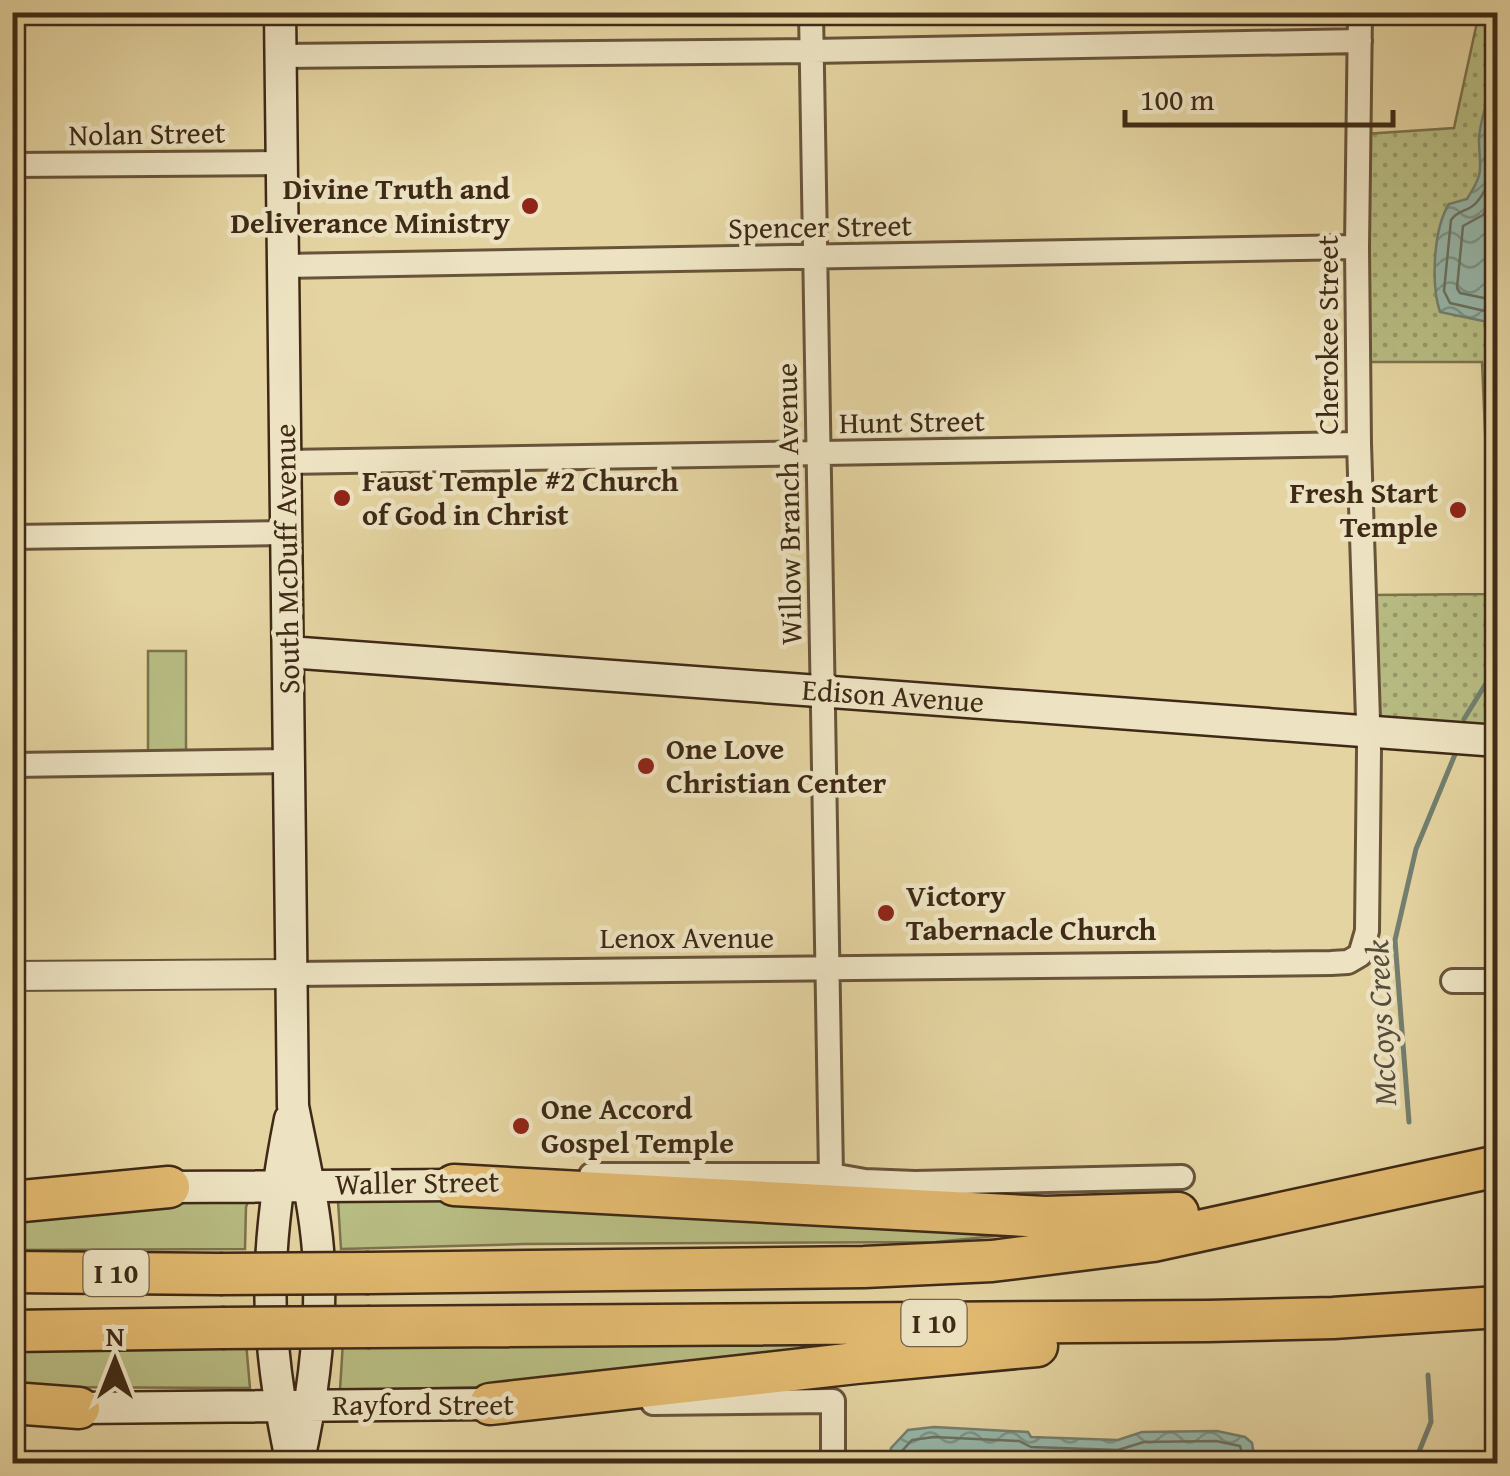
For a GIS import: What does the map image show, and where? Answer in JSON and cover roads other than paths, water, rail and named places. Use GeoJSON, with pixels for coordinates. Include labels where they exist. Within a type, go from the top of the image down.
{"type":"FeatureCollection","features":[{"type":"Feature","properties":{"kind":"highway","name":"I 10"},"geometry":{"type":"LineString","coordinates":[[12,1272],[369,1273],[864,1267],[992,1261],[1153,1241],[1498,1166]]}},
{"type":"Feature","properties":{"kind":"highway"},"geometry":{"type":"LineString","coordinates":[[454,1185],[1045,1218],[1194,1212],[1405,1186]]}},
{"type":"Feature","properties":{"kind":"highway"},"geometry":{"type":"LineString","coordinates":[[12,1202],[169,1187]]}},
{"type":"Feature","properties":{"kind":"highway","name":"I 10"},"geometry":{"type":"LineString","coordinates":[[12,1331],[1208,1322],[1498,1307]]}},
{"type":"Feature","properties":{"kind":"highway"},"geometry":{"type":"LineString","coordinates":[[490,1404],[856,1363],[1118,1342],[1208,1322]]}},
{"type":"Feature","properties":{"kind":"highway"},"geometry":{"type":"LineString","coordinates":[[12,1402],[79,1408]]}},
{"type":"Feature","properties":{"kind":"main road","name":"South McDuff Avenue"},"geometry":{"type":"LineString","coordinates":[[280,12],[292,1106],[277,1186],[268,1295],[279,1406],[295,1464]]}},
{"type":"Feature","properties":{"kind":"main road","name":"Edison Avenue"},"geometry":{"type":"LineString","coordinates":[[288,652],[1498,742]]}},
{"type":"Feature","properties":{"kind":"main road","name":"South McDuff Avenue"},"geometry":{"type":"LineString","coordinates":[[292,1106],[309,1186],[320,1295],[311,1406],[295,1464]]}},
{"type":"Feature","properties":{"kind":"main road","name":"Waller Street"},"geometry":{"type":"LineString","coordinates":[[169,1187],[454,1185]]}},
{"type":"Feature","properties":{"kind":"main road","name":"Rayford Street"},"geometry":{"type":"LineString","coordinates":[[79,1408],[490,1404]]}},
{"type":"Feature","properties":{"kind":"street","name":"Willow Branch Avenue"},"geometry":{"type":"LineString","coordinates":[[812,12],[831,1175]]}},
{"type":"Feature","properties":{"kind":"street","name":"Cherokee Street"},"geometry":{"type":"LineString","coordinates":[[1360,12],[1359,444],[1368,732],[1367,931],[1360,955]]}},
{"type":"Feature","properties":{"kind":"street"},"geometry":{"type":"LineString","coordinates":[[280,56],[1360,41]]}},
{"type":"Feature","properties":{"kind":"street","name":"Nolan Street"},"geometry":{"type":"LineString","coordinates":[[12,166],[282,163]]}},
{"type":"Feature","properties":{"kind":"street","name":"Spencer Street"},"geometry":{"type":"LineString","coordinates":[[283,266],[1358,247]]}},
{"type":"Feature","properties":{"kind":"street","name":"Hunt Street"},"geometry":{"type":"LineString","coordinates":[[286,462],[1359,444]]}},
{"type":"Feature","properties":{"kind":"street"},"geometry":{"type":"LineString","coordinates":[[12,537],[285,533]]}},
{"type":"Feature","properties":{"kind":"street"},"geometry":{"type":"LineString","coordinates":[[12,765],[290,762]]}},
{"type":"Feature","properties":{"kind":"street","name":"Lenox Avenue"},"geometry":{"type":"LineString","coordinates":[[12,976],[1331,963],[1348,962],[1360,955]]}},
{"type":"Feature","properties":{"kind":"street"},"geometry":{"type":"LineString","coordinates":[[1452,981],[1498,981]]}},
{"type":"Feature","properties":{"kind":"street","name":"Waller Street"},"geometry":{"type":"LineString","coordinates":[[454,1185],[617,1174],[831,1175],[866,1181],[915,1182],[1182,1176]]}},
{"type":"Feature","properties":{"kind":"street","name":"Waller Street"},"geometry":{"type":"LineString","coordinates":[[12,1183],[169,1187]]}},
{"type":"Feature","properties":{"kind":"street","name":"Rayford Street"},"geometry":{"type":"LineString","coordinates":[[490,1404],[832,1401],[833,1464]]}},
{"type":"Feature","properties":{"kind":"street","name":"Rayford Street"},"geometry":{"type":"LineString","coordinates":[[12,1411],[79,1408]]}},
{"type":"Feature","properties":{"kind":"water"},"geometry":{"type":"Polygon","coordinates":[[[1497,68],[1497,324],[1440,312],[1435,273],[1444,215],[1449,204],[1467,199],[1479,175],[1480,130],[1497,68]]]}},
{"type":"Feature","properties":{"kind":"water"},"geometry":{"type":"Polygon","coordinates":[[[934,1427],[1028,1432],[1031,1437],[1118,1440],[1142,1432],[1217,1431],[1245,1437],[1252,1443],[1255,1462],[889,1463],[891,1448],[908,1430],[934,1427]]]}},
{"type":"Feature","properties":{"kind":"waterway","name":"McCoys Creek"},"geometry":{"type":"LineString","coordinates":[[1464,719],[1498,664]]}},
{"type":"Feature","properties":{"kind":"waterway","name":"McCoys Creek"},"geometry":{"type":"LineString","coordinates":[[1409,1122],[1395,940],[1416,849],[1456,752]]}},
{"type":"Feature","properties":{"kind":"waterway","name":"McCoys Creek"},"geometry":{"type":"LineString","coordinates":[[1414,1464],[1431,1422],[1428,1375]]}},
{"type":"Feature","properties":{"kind":"place","name":"Divine Truth and Deliverance Ministry"},"geometry":{"type":"Point","coordinates":[530,206]}},
{"type":"Feature","properties":{"kind":"place","name":"Faust Temple #2 Church of God in Christ"},"geometry":{"type":"Point","coordinates":[342,498]}},
{"type":"Feature","properties":{"kind":"place","name":"Fresh Start Temple"},"geometry":{"type":"Point","coordinates":[1458,510]}},
{"type":"Feature","properties":{"kind":"place","name":"One Love Christian Center"},"geometry":{"type":"Point","coordinates":[646,766]}},
{"type":"Feature","properties":{"kind":"place","name":"Victory Tabernacle Church"},"geometry":{"type":"Point","coordinates":[886,913]}},
{"type":"Feature","properties":{"kind":"place","name":"One Accord Gospel Temple"},"geometry":{"type":"Point","coordinates":[521,1126]}}]}
